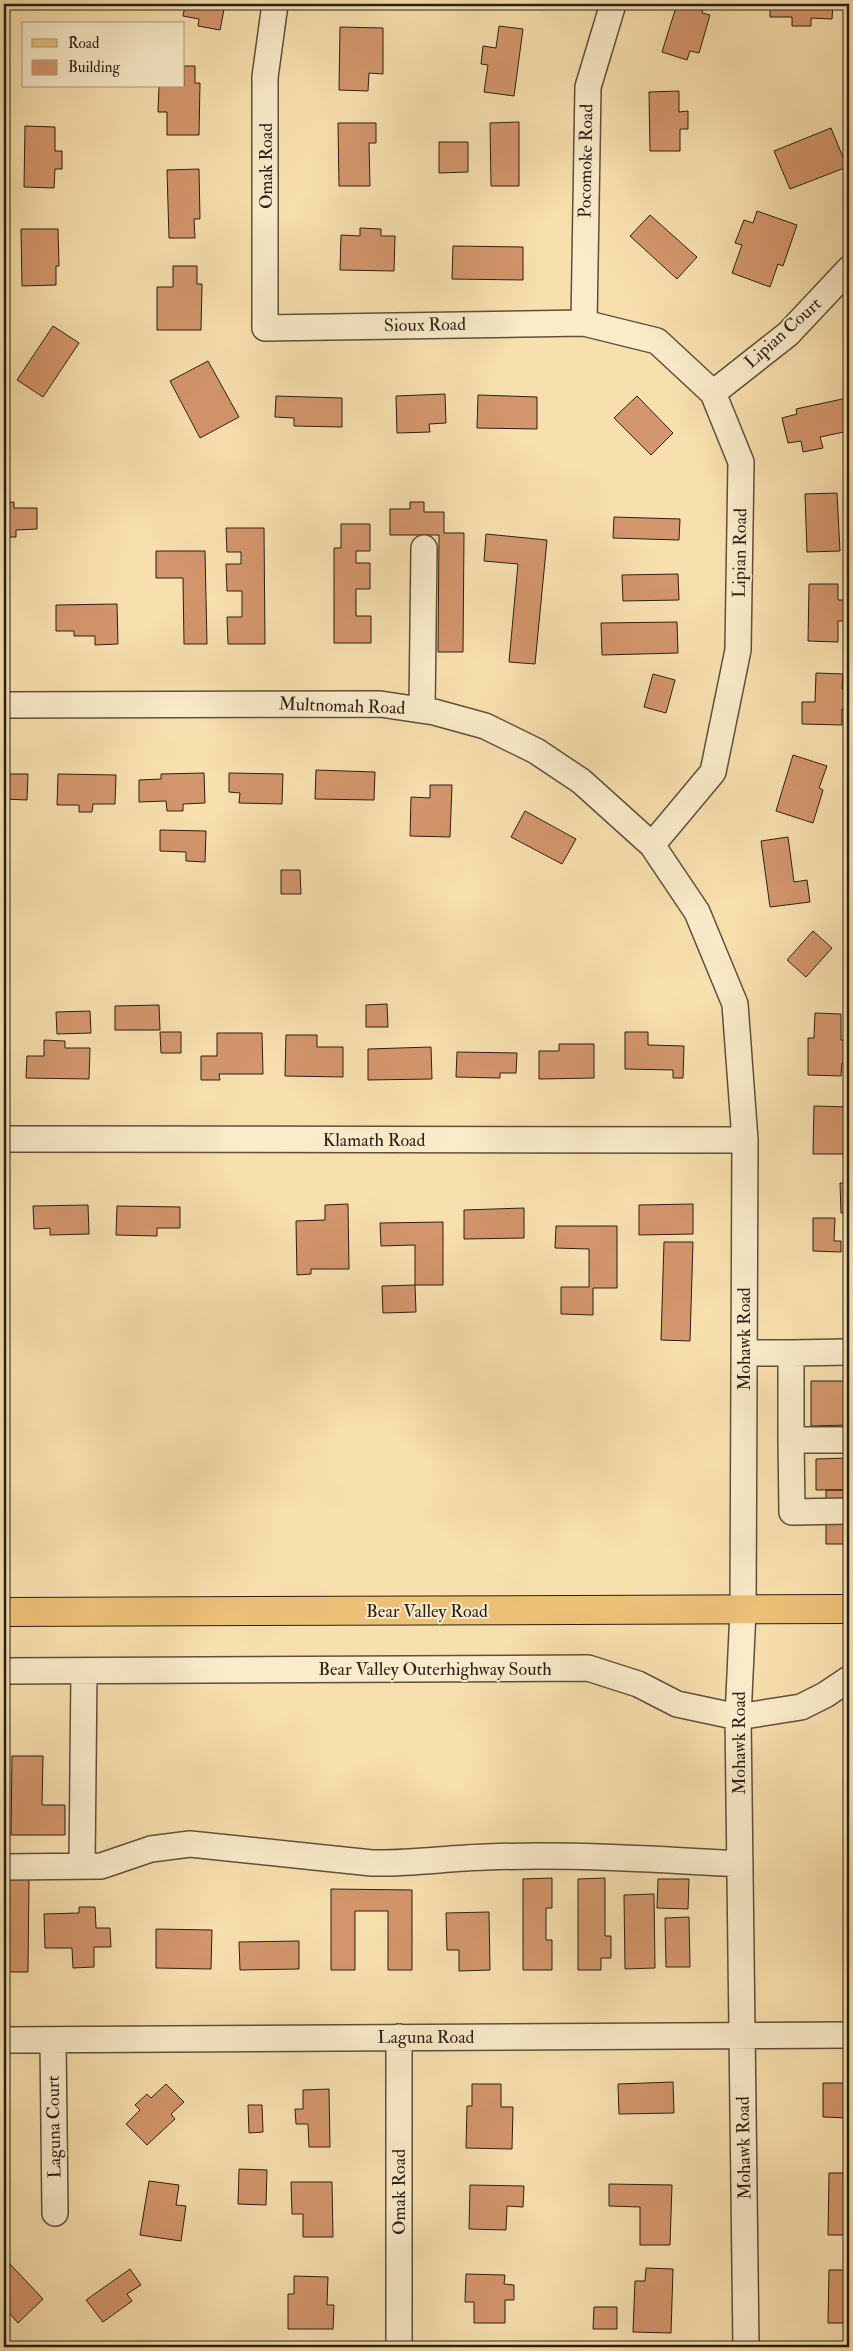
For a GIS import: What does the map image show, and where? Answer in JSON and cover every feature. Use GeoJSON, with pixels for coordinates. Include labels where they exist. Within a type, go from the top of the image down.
{"type":"FeatureCollection","features":[{"type":"Feature","properties":{"kind":"main road","name":"Bear Valley Road"},"geometry":{"type":"LineString","coordinates":[[4,1612],[743,1611],[849,1609]]}},
{"type":"Feature","properties":{"kind":"street","name":"Omak Road"},"geometry":{"type":"LineString","coordinates":[[265,328],[265,76],[275,4]]}},
{"type":"Feature","properties":{"kind":"street","name":"Pocomoke Road"},"geometry":{"type":"LineString","coordinates":[[584,323],[588,87],[614,4]]}},
{"type":"Feature","properties":{"kind":"street","name":"Lipian Court"},"geometry":{"type":"LineString","coordinates":[[713,393],[788,334],[849,269]]}},
{"type":"Feature","properties":{"kind":"street","name":"Sioux Road"},"geometry":{"type":"LineString","coordinates":[[265,328],[584,323]]}},
{"type":"Feature","properties":{"kind":"street","name":"Lipian Road"},"geometry":{"type":"LineString","coordinates":[[584,323],[657,341],[713,393],[741,462],[738,650],[713,772],[652,845]]}},
{"type":"Feature","properties":{"kind":"street"},"geometry":{"type":"LineString","coordinates":[[422,710],[424,548]]}},
{"type":"Feature","properties":{"kind":"street","name":"Multnomah Road"},"geometry":{"type":"LineString","coordinates":[[4,704],[380,704],[422,710],[485,726],[536,751],[581,781],[652,845],[697,912],[735,1004],[745,1140]]}},
{"type":"Feature","properties":{"kind":"street","name":"Klamath Road"},"geometry":{"type":"LineString","coordinates":[[4,1139],[745,1140]]}},
{"type":"Feature","properties":{"kind":"street","name":"Mohawk Road"},"geometry":{"type":"LineString","coordinates":[[745,1140],[743,1611],[738,1718],[746,2347]]}},
{"type":"Feature","properties":{"kind":"street"},"geometry":{"type":"LineString","coordinates":[[744,1353],[849,1352]]}},
{"type":"Feature","properties":{"kind":"street"},"geometry":{"type":"LineString","coordinates":[[791,1353],[792,1512],[849,1511]]}},
{"type":"Feature","properties":{"kind":"street"},"geometry":{"type":"LineString","coordinates":[[792,1440],[849,1440]]}},
{"type":"Feature","properties":{"kind":"street","name":"Bear Valley Outerhighway South"},"geometry":{"type":"LineString","coordinates":[[4,1671],[588,1668],[638,1684],[678,1704],[738,1718],[801,1707],[825,1695],[849,1678]]}},
{"type":"Feature","properties":{"kind":"street"},"geometry":{"type":"LineString","coordinates":[[82,1866],[84,1671]]}},
{"type":"Feature","properties":{"kind":"street"},"geometry":{"type":"LineString","coordinates":[[4,1867],[101,1866],[151,1849],[190,1844],[372,1863],[485,1857],[603,1857],[740,1864]]}},
{"type":"Feature","properties":{"kind":"street","name":"Laguna Road"},"geometry":{"type":"LineString","coordinates":[[4,2040],[849,2035]]}},
{"type":"Feature","properties":{"kind":"street","name":"Omak Road"},"geometry":{"type":"LineString","coordinates":[[399,2037],[399,2347]]}},
{"type":"Feature","properties":{"kind":"street","name":"Laguna Court"},"geometry":{"type":"LineString","coordinates":[[53,2040],[55,2213]]}},
{"type":"Feature","properties":{"kind":"building"},"geometry":{"type":"Polygon","coordinates":[[[178,4],[225,4],[220,30],[198,26],[199,19],[183,16],[185,5],[178,4]]]}},
{"type":"Feature","properties":{"kind":"building"},"geometry":{"type":"Polygon","coordinates":[[[517,4],[545,4],[543,10],[517,4]]]}},
{"type":"Feature","properties":{"kind":"building"},"geometry":{"type":"Polygon","coordinates":[[[677,4],[704,4],[702,13],[710,15],[699,53],[690,51],[687,60],[662,52],[677,4]]]}},
{"type":"Feature","properties":{"kind":"building"},"geometry":{"type":"Polygon","coordinates":[[[770,4],[833,4],[832,19],[811,18],[811,26],[792,26],[792,17],[770,17],[770,4]]]}},
{"type":"Feature","properties":{"kind":"building"},"geometry":{"type":"Polygon","coordinates":[[[499,26],[523,29],[514,96],[484,92],[488,65],[481,64],[483,46],[496,48],[499,26]]]}},
{"type":"Feature","properties":{"kind":"building"},"geometry":{"type":"Polygon","coordinates":[[[340,27],[383,28],[383,74],[369,73],[368,91],[339,90],[340,27]]]}},
{"type":"Feature","properties":{"kind":"building"},"geometry":{"type":"Polygon","coordinates":[[[185,66],[195,66],[195,83],[200,83],[199,135],[167,135],[167,112],[158,112],[159,88],[185,88],[185,66]]]}},
{"type":"Feature","properties":{"kind":"building"},"geometry":{"type":"Polygon","coordinates":[[[679,91],[679,112],[688,111],[688,129],[680,129],[680,151],[650,151],[649,92],[679,91]]]}},
{"type":"Feature","properties":{"kind":"building"},"geometry":{"type":"Polygon","coordinates":[[[519,122],[519,186],[491,186],[490,123],[519,122]]]}},
{"type":"Feature","properties":{"kind":"building"},"geometry":{"type":"Polygon","coordinates":[[[338,123],[376,123],[376,143],[369,143],[370,186],[339,186],[338,123]]]}},
{"type":"Feature","properties":{"kind":"building"},"geometry":{"type":"Polygon","coordinates":[[[25,126],[55,127],[55,151],[62,151],[62,169],[55,169],[54,188],[24,187],[25,126]]]}},
{"type":"Feature","properties":{"kind":"building"},"geometry":{"type":"Polygon","coordinates":[[[831,128],[847,167],[790,189],[774,151],[831,128]]]}},
{"type":"Feature","properties":{"kind":"building"},"geometry":{"type":"Polygon","coordinates":[[[439,142],[468,142],[468,172],[439,173],[439,142]]]}},
{"type":"Feature","properties":{"kind":"building"},"geometry":{"type":"Polygon","coordinates":[[[199,169],[200,219],[194,219],[195,238],[169,238],[167,170],[199,169]]]}},
{"type":"Feature","properties":{"kind":"building"},"geometry":{"type":"Polygon","coordinates":[[[757,211],[797,225],[783,266],[778,264],[770,287],[732,273],[742,245],[735,243],[744,220],[753,223],[757,211]]]}},
{"type":"Feature","properties":{"kind":"building"},"geometry":{"type":"Polygon","coordinates":[[[650,215],[697,257],[677,279],[630,236],[650,215]]]}},
{"type":"Feature","properties":{"kind":"building"},"geometry":{"type":"Polygon","coordinates":[[[360,228],[381,229],[381,236],[395,236],[394,271],[340,270],[341,235],[360,236],[360,228]]]}},
{"type":"Feature","properties":{"kind":"building"},"geometry":{"type":"Polygon","coordinates":[[[21,229],[58,229],[59,266],[56,266],[56,285],[22,286],[21,229]]]}},
{"type":"Feature","properties":{"kind":"building"},"geometry":{"type":"Polygon","coordinates":[[[453,246],[523,247],[523,280],[452,279],[453,246]]]}},
{"type":"Feature","properties":{"kind":"building"},"geometry":{"type":"Polygon","coordinates":[[[173,266],[197,266],[197,284],[202,284],[201,330],[157,330],[157,287],[173,287],[173,266]]]}},
{"type":"Feature","properties":{"kind":"building"},"geometry":{"type":"Polygon","coordinates":[[[53,326],[79,343],[43,397],[17,380],[53,326]]]}},
{"type":"Feature","properties":{"kind":"building"},"geometry":{"type":"Polygon","coordinates":[[[208,361],[239,417],[200,438],[170,381],[208,361]]]}},
{"type":"Feature","properties":{"kind":"building"},"geometry":{"type":"Polygon","coordinates":[[[445,394],[446,423],[429,424],[430,432],[397,433],[396,396],[445,394]]]}},
{"type":"Feature","properties":{"kind":"building"},"geometry":{"type":"Polygon","coordinates":[[[478,395],[537,397],[537,429],[477,428],[478,395]]]}},
{"type":"Feature","properties":{"kind":"building"},"geometry":{"type":"Polygon","coordinates":[[[276,396],[342,398],[342,427],[294,426],[294,418],[275,417],[276,396]]]}},
{"type":"Feature","properties":{"kind":"building"},"geometry":{"type":"Polygon","coordinates":[[[637,396],[673,433],[651,455],[614,418],[637,396]]]}},
{"type":"Feature","properties":{"kind":"building"},"geometry":{"type":"Polygon","coordinates":[[[847,398],[849,431],[820,437],[823,448],[803,452],[801,441],[788,443],[782,418],[797,414],[796,409],[847,398]]]}},
{"type":"Feature","properties":{"kind":"building"},"geometry":{"type":"Polygon","coordinates":[[[837,493],[840,551],[807,552],[805,494],[837,493]]]}},
{"type":"Feature","properties":{"kind":"building"},"geometry":{"type":"Polygon","coordinates":[[[14,502],[14,508],[37,508],[37,529],[16,530],[16,537],[4,537],[4,503],[14,502]]]}},
{"type":"Feature","properties":{"kind":"building"},"geometry":{"type":"Polygon","coordinates":[[[410,502],[424,502],[424,512],[444,512],[444,533],[464,533],[463,652],[438,652],[439,535],[390,535],[390,509],[410,509],[410,502]]]}},
{"type":"Feature","properties":{"kind":"building"},"geometry":{"type":"Polygon","coordinates":[[[614,517],[680,519],[679,540],[613,538],[614,517]]]}},
{"type":"Feature","properties":{"kind":"building"},"geometry":{"type":"Polygon","coordinates":[[[341,524],[370,524],[370,551],[356,551],[356,563],[370,563],[370,589],[356,589],[356,616],[371,616],[371,643],[334,643],[334,548],[341,548],[341,524]]]}},
{"type":"Feature","properties":{"kind":"building"},"geometry":{"type":"Polygon","coordinates":[[[226,528],[264,528],[265,644],[228,644],[227,617],[242,617],[242,591],[227,591],[226,564],[241,564],[241,552],[227,552],[226,528]]]}},
{"type":"Feature","properties":{"kind":"building"},"geometry":{"type":"Polygon","coordinates":[[[486,534],[547,540],[535,664],[509,662],[518,564],[484,561],[486,534]]]}},
{"type":"Feature","properties":{"kind":"building"},"geometry":{"type":"Polygon","coordinates":[[[156,551],[205,551],[207,644],[184,644],[183,578],[156,578],[156,551]]]}},
{"type":"Feature","properties":{"kind":"building"},"geometry":{"type":"Polygon","coordinates":[[[678,574],[679,600],[623,601],[622,575],[678,574]]]}},
{"type":"Feature","properties":{"kind":"building"},"geometry":{"type":"Polygon","coordinates":[[[809,584],[838,584],[838,600],[846,600],[845,621],[838,621],[838,642],[808,641],[809,584]]]}},
{"type":"Feature","properties":{"kind":"building"},"geometry":{"type":"Polygon","coordinates":[[[117,604],[118,644],[95,645],[95,636],[74,636],[74,631],[56,631],[56,605],[117,604]]]}},
{"type":"Feature","properties":{"kind":"building"},"geometry":{"type":"Polygon","coordinates":[[[677,622],[678,653],[602,655],[601,623],[677,622]]]}},
{"type":"Feature","properties":{"kind":"building"},"geometry":{"type":"Polygon","coordinates":[[[816,673],[843,674],[842,689],[849,689],[849,709],[842,709],[842,725],[802,724],[802,702],[815,702],[816,673]]]}},
{"type":"Feature","properties":{"kind":"building"},"geometry":{"type":"Polygon","coordinates":[[[653,674],[675,680],[666,713],[644,707],[653,674]]]}},
{"type":"Feature","properties":{"kind":"building"},"geometry":{"type":"Polygon","coordinates":[[[793,755],[827,766],[819,788],[823,790],[813,823],[776,811],[793,755]]]}},
{"type":"Feature","properties":{"kind":"building"},"geometry":{"type":"Polygon","coordinates":[[[316,770],[375,772],[374,800],[315,799],[316,770]]]}},
{"type":"Feature","properties":{"kind":"building"},"geometry":{"type":"Polygon","coordinates":[[[204,773],[205,803],[183,804],[183,811],[167,811],[166,801],[139,802],[139,780],[161,779],[161,774],[204,773]]]}},
{"type":"Feature","properties":{"kind":"building"},"geometry":{"type":"Polygon","coordinates":[[[229,773],[283,774],[282,804],[239,803],[240,793],[229,792],[229,773]]]}},
{"type":"Feature","properties":{"kind":"building"},"geometry":{"type":"Polygon","coordinates":[[[4,774],[28,774],[27,800],[4,799],[4,774]]]}},
{"type":"Feature","properties":{"kind":"building"},"geometry":{"type":"Polygon","coordinates":[[[58,774],[116,775],[115,804],[93,804],[92,812],[79,812],[79,805],[57,805],[58,774]]]}},
{"type":"Feature","properties":{"kind":"building"},"geometry":{"type":"Polygon","coordinates":[[[430,785],[452,785],[450,837],[410,836],[411,797],[430,798],[430,785]]]}},
{"type":"Feature","properties":{"kind":"building"},"geometry":{"type":"Polygon","coordinates":[[[525,811],[576,839],[562,864],[511,837],[525,811]]]}},
{"type":"Feature","properties":{"kind":"building"},"geometry":{"type":"Polygon","coordinates":[[[160,830],[206,831],[205,862],[186,861],[186,852],[160,851],[160,830]]]}},
{"type":"Feature","properties":{"kind":"building"},"geometry":{"type":"Polygon","coordinates":[[[788,837],[794,882],[807,880],[810,902],[770,907],[761,841],[788,837]]]}},
{"type":"Feature","properties":{"kind":"building"},"geometry":{"type":"Polygon","coordinates":[[[281,870],[300,870],[301,894],[281,894],[281,870]]]}},
{"type":"Feature","properties":{"kind":"building"},"geometry":{"type":"Polygon","coordinates":[[[813,931],[832,948],[806,977],[787,960],[813,931]]]}},
{"type":"Feature","properties":{"kind":"building"},"geometry":{"type":"Polygon","coordinates":[[[387,1004],[388,1027],[366,1027],[366,1005],[387,1004]]]}},
{"type":"Feature","properties":{"kind":"building"},"geometry":{"type":"Polygon","coordinates":[[[159,1005],[160,1030],[115,1030],[115,1006],[159,1005]]]}},
{"type":"Feature","properties":{"kind":"building"},"geometry":{"type":"Polygon","coordinates":[[[90,1011],[91,1033],[57,1034],[56,1012],[90,1011]]]}},
{"type":"Feature","properties":{"kind":"building"},"geometry":{"type":"Polygon","coordinates":[[[815,1013],[841,1014],[841,1040],[849,1041],[848,1063],[842,1063],[841,1076],[808,1075],[808,1038],[814,1038],[815,1013]]]}},
{"type":"Feature","properties":{"kind":"building"},"geometry":{"type":"Polygon","coordinates":[[[160,1032],[181,1032],[181,1053],[161,1053],[160,1032]]]}},
{"type":"Feature","properties":{"kind":"building"},"geometry":{"type":"Polygon","coordinates":[[[625,1032],[648,1032],[648,1045],[684,1046],[683,1078],[673,1078],[673,1070],[625,1069],[625,1032]]]}},
{"type":"Feature","properties":{"kind":"building"},"geometry":{"type":"Polygon","coordinates":[[[217,1033],[262,1033],[263,1074],[219,1074],[220,1080],[201,1080],[201,1056],[217,1056],[217,1033]]]}},
{"type":"Feature","properties":{"kind":"building"},"geometry":{"type":"Polygon","coordinates":[[[286,1035],[317,1035],[317,1047],[343,1047],[343,1077],[285,1076],[286,1035]]]}},
{"type":"Feature","properties":{"kind":"building"},"geometry":{"type":"Polygon","coordinates":[[[44,1040],[65,1041],[65,1048],[90,1048],[89,1079],[26,1078],[27,1056],[44,1056],[44,1040]]]}},
{"type":"Feature","properties":{"kind":"building"},"geometry":{"type":"Polygon","coordinates":[[[559,1044],[594,1044],[594,1078],[539,1079],[539,1051],[559,1051],[559,1044]]]}},
{"type":"Feature","properties":{"kind":"building"},"geometry":{"type":"Polygon","coordinates":[[[431,1047],[432,1079],[368,1080],[368,1049],[431,1047]]]}},
{"type":"Feature","properties":{"kind":"building"},"geometry":{"type":"Polygon","coordinates":[[[457,1052],[517,1053],[516,1073],[500,1073],[500,1078],[456,1077],[457,1052]]]}},
{"type":"Feature","properties":{"kind":"building"},"geometry":{"type":"Polygon","coordinates":[[[814,1106],[849,1107],[849,1154],[813,1154],[814,1106]]]}},
{"type":"Feature","properties":{"kind":"building"},"geometry":{"type":"Polygon","coordinates":[[[840,1183],[849,1183],[849,1213],[841,1213],[840,1183]]]}},
{"type":"Feature","properties":{"kind":"building"},"geometry":{"type":"Polygon","coordinates":[[[348,1204],[349,1269],[311,1269],[311,1274],[297,1275],[296,1221],[325,1220],[325,1205],[348,1204]]]}},
{"type":"Feature","properties":{"kind":"building"},"geometry":{"type":"Polygon","coordinates":[[[693,1204],[693,1234],[639,1235],[639,1205],[693,1204]]]}},
{"type":"Feature","properties":{"kind":"building"},"geometry":{"type":"Polygon","coordinates":[[[88,1205],[89,1234],[50,1235],[50,1228],[34,1229],[33,1206],[88,1205]]]}},
{"type":"Feature","properties":{"kind":"building"},"geometry":{"type":"Polygon","coordinates":[[[117,1206],[180,1207],[180,1228],[157,1228],[157,1236],[116,1235],[117,1206]]]}},
{"type":"Feature","properties":{"kind":"building"},"geometry":{"type":"Polygon","coordinates":[[[524,1208],[524,1238],[464,1239],[464,1210],[524,1208]]]}},
{"type":"Feature","properties":{"kind":"building"},"geometry":{"type":"Polygon","coordinates":[[[813,1218],[835,1218],[834,1241],[841,1241],[841,1252],[813,1251],[813,1218]]]}},
{"type":"Feature","properties":{"kind":"building"},"geometry":{"type":"Polygon","coordinates":[[[443,1222],[443,1285],[415,1285],[415,1245],[381,1246],[380,1223],[443,1222]]]}},
{"type":"Feature","properties":{"kind":"building"},"geometry":{"type":"Polygon","coordinates":[[[556,1226],[617,1226],[617,1288],[593,1288],[593,1315],[561,1314],[561,1287],[589,1287],[589,1249],[555,1248],[556,1226]]]}},
{"type":"Feature","properties":{"kind":"building"},"geometry":{"type":"Polygon","coordinates":[[[664,1242],[693,1242],[690,1341],[661,1340],[664,1242]]]}},
{"type":"Feature","properties":{"kind":"building"},"geometry":{"type":"Polygon","coordinates":[[[415,1285],[416,1312],[383,1313],[382,1286],[415,1285]]]}},
{"type":"Feature","properties":{"kind":"building"},"geometry":{"type":"Polygon","coordinates":[[[811,1381],[849,1381],[849,1425],[811,1426],[811,1381]]]}},
{"type":"Feature","properties":{"kind":"building"},"geometry":{"type":"Polygon","coordinates":[[[849,1458],[849,1490],[816,1490],[816,1459],[849,1458]]]}},
{"type":"Feature","properties":{"kind":"building"},"geometry":{"type":"Polygon","coordinates":[[[826,1490],[849,1490],[849,1544],[826,1544],[826,1490]]]}},
{"type":"Feature","properties":{"kind":"building"},"geometry":{"type":"Polygon","coordinates":[[[12,1756],[43,1756],[42,1805],[65,1805],[65,1835],[11,1835],[12,1756]]]}},
{"type":"Feature","properties":{"kind":"building"},"geometry":{"type":"Polygon","coordinates":[[[4,1878],[29,1878],[28,1972],[4,1972],[4,1878]]]}},
{"type":"Feature","properties":{"kind":"building"},"geometry":{"type":"Polygon","coordinates":[[[552,1878],[552,1908],[546,1908],[546,1940],[552,1940],[552,1970],[523,1970],[523,1879],[552,1878]]]}},
{"type":"Feature","properties":{"kind":"building"},"geometry":{"type":"Polygon","coordinates":[[[605,1878],[605,1936],[611,1936],[611,1958],[601,1958],[601,1970],[578,1970],[578,1879],[605,1878]]]}},
{"type":"Feature","properties":{"kind":"building"},"geometry":{"type":"Polygon","coordinates":[[[658,1879],[689,1879],[688,1909],[657,1908],[658,1879]]]}},
{"type":"Feature","properties":{"kind":"building"},"geometry":{"type":"Polygon","coordinates":[[[331,1889],[412,1890],[412,1970],[388,1970],[388,1911],[355,1911],[355,1970],[331,1970],[331,1889]]]}},
{"type":"Feature","properties":{"kind":"building"},"geometry":{"type":"Polygon","coordinates":[[[654,1894],[655,1968],[625,1969],[624,1895],[654,1894]]]}},
{"type":"Feature","properties":{"kind":"building"},"geometry":{"type":"Polygon","coordinates":[[[79,1907],[95,1907],[96,1928],[110,1928],[111,1947],[94,1947],[94,1967],[73,1968],[72,1948],[45,1948],[44,1914],[79,1913],[79,1907]]]}},
{"type":"Feature","properties":{"kind":"building"},"geometry":{"type":"Polygon","coordinates":[[[489,1912],[490,1970],[459,1971],[459,1950],[447,1950],[446,1913],[489,1912]]]}},
{"type":"Feature","properties":{"kind":"building"},"geometry":{"type":"Polygon","coordinates":[[[689,1917],[690,1967],[666,1967],[665,1918],[689,1917]]]}},
{"type":"Feature","properties":{"kind":"building"},"geometry":{"type":"Polygon","coordinates":[[[156,1929],[212,1930],[211,1969],[156,1968],[156,1929]]]}},
{"type":"Feature","properties":{"kind":"building"},"geometry":{"type":"Polygon","coordinates":[[[299,1941],[299,1969],[240,1970],[239,1942],[299,1941]]]}},
{"type":"Feature","properties":{"kind":"building"},"geometry":{"type":"Polygon","coordinates":[[[673,2082],[674,2113],[619,2114],[618,2084],[673,2082]]]}},
{"type":"Feature","properties":{"kind":"building"},"geometry":{"type":"Polygon","coordinates":[[[823,2083],[849,2083],[849,2118],[823,2117],[823,2083]]]}},
{"type":"Feature","properties":{"kind":"building"},"geometry":{"type":"Polygon","coordinates":[[[166,2084],[184,2102],[171,2114],[175,2119],[147,2145],[126,2124],[140,2110],[135,2105],[147,2094],[151,2098],[166,2084]]]}},
{"type":"Feature","properties":{"kind":"building"},"geometry":{"type":"Polygon","coordinates":[[[472,2084],[501,2084],[501,2107],[513,2107],[512,2149],[466,2148],[467,2106],[472,2106],[472,2084]]]}},
{"type":"Feature","properties":{"kind":"building"},"geometry":{"type":"Polygon","coordinates":[[[329,2089],[330,2147],[309,2147],[308,2124],[296,2124],[295,2109],[303,2109],[303,2090],[329,2089]]]}},
{"type":"Feature","properties":{"kind":"building"},"geometry":{"type":"Polygon","coordinates":[[[248,2105],[262,2105],[263,2132],[249,2133],[248,2105]]]}},
{"type":"Feature","properties":{"kind":"building"},"geometry":{"type":"Polygon","coordinates":[[[239,2169],[267,2170],[266,2205],[238,2204],[239,2169]]]}},
{"type":"Feature","properties":{"kind":"building"},"geometry":{"type":"Polygon","coordinates":[[[829,2173],[849,2173],[849,2235],[828,2235],[829,2173]]]}},
{"type":"Feature","properties":{"kind":"building"},"geometry":{"type":"Polygon","coordinates":[[[149,2181],[179,2185],[176,2205],[186,2206],[181,2241],[140,2235],[149,2181]]]}},
{"type":"Feature","properties":{"kind":"building"},"geometry":{"type":"Polygon","coordinates":[[[291,2182],[332,2182],[333,2237],[303,2237],[303,2214],[292,2214],[291,2182]]]}},
{"type":"Feature","properties":{"kind":"building"},"geometry":{"type":"Polygon","coordinates":[[[609,2184],[672,2185],[670,2245],[640,2245],[640,2207],[609,2206],[609,2184]]]}},
{"type":"Feature","properties":{"kind":"building"},"geometry":{"type":"Polygon","coordinates":[[[470,2185],[524,2186],[523,2207],[507,2206],[506,2230],[469,2229],[470,2185]]]}},
{"type":"Feature","properties":{"kind":"building"},"geometry":{"type":"Polygon","coordinates":[[[9,2263],[43,2299],[18,2323],[4,2307],[4,2267],[9,2263]]]}},
{"type":"Feature","properties":{"kind":"building"},"geometry":{"type":"Polygon","coordinates":[[[646,2268],[673,2269],[671,2333],[633,2332],[635,2281],[645,2281],[646,2268]]]}},
{"type":"Feature","properties":{"kind":"building"},"geometry":{"type":"Polygon","coordinates":[[[130,2269],[141,2285],[127,2294],[132,2301],[103,2322],[86,2300],[130,2269]]]}},
{"type":"Feature","properties":{"kind":"building"},"geometry":{"type":"Polygon","coordinates":[[[829,2270],[849,2270],[849,2323],[828,2323],[829,2270]]]}},
{"type":"Feature","properties":{"kind":"building"},"geometry":{"type":"Polygon","coordinates":[[[466,2274],[505,2275],[504,2284],[514,2285],[514,2300],[505,2300],[505,2323],[474,2323],[474,2302],[465,2302],[466,2274]]]}},
{"type":"Feature","properties":{"kind":"building"},"geometry":{"type":"Polygon","coordinates":[[[294,2276],[328,2277],[327,2305],[334,2305],[333,2329],[288,2329],[288,2294],[294,2294],[294,2276]]]}},
{"type":"Feature","properties":{"kind":"building"},"geometry":{"type":"Polygon","coordinates":[[[594,2307],[617,2307],[617,2329],[593,2329],[594,2307]]]}}]}
